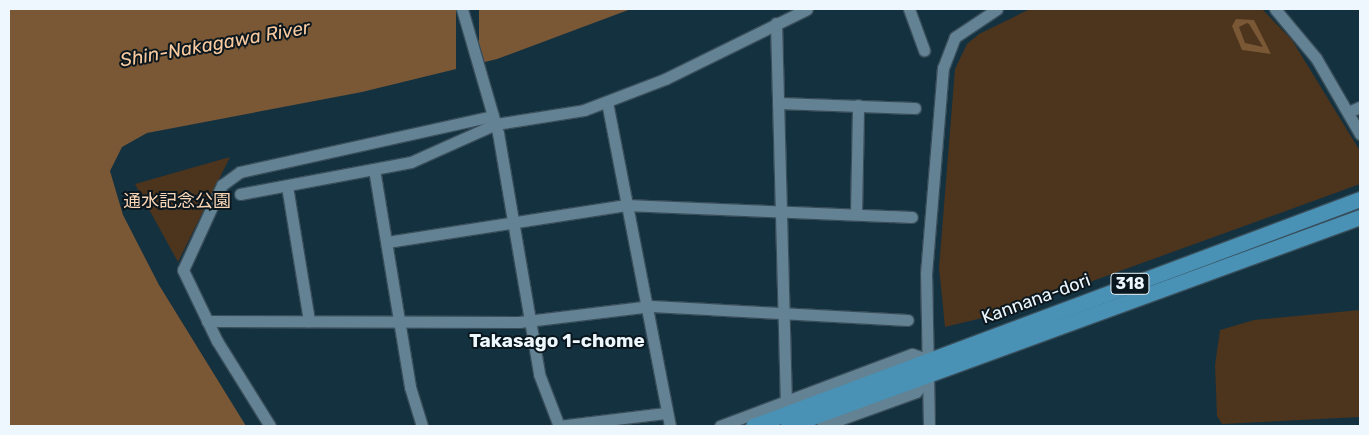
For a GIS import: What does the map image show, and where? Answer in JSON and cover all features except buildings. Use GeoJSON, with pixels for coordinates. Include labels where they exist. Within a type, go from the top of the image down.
{"type":"FeatureCollection","features":[{"type":"Feature","properties":{"kind":"main road","name":"Kannana-dori"},"geometry":{"type":"LineString","coordinates":[[788,426],[902,378],[1360,199]]}},
{"type":"Feature","properties":{"kind":"main road","name":"Kannana-dori"},"geometry":{"type":"LineString","coordinates":[[930,367],[1360,217]]}},
{"type":"Feature","properties":{"kind":"main road","name":"Kannana-dori"},"geometry":{"type":"LineString","coordinates":[[753,426],[902,378]]}},
{"type":"Feature","properties":{"kind":"street"},"geometry":{"type":"LineString","coordinates":[[462,9],[493,117],[514,223],[539,374],[558,426],[666,413]]}},
{"type":"Feature","properties":{"kind":"street"},"geometry":{"type":"LineString","coordinates":[[270,426],[207,321],[183,270],[230,176],[493,117],[584,110],[607,102],[806,9]]}},
{"type":"Feature","properties":{"kind":"street"},"geometry":{"type":"LineString","coordinates":[[909,9],[924,50]]}},
{"type":"Feature","properties":{"kind":"street"},"geometry":{"type":"LineString","coordinates":[[930,426],[930,367],[926,274],[945,59],[961,31],[997,9]]}},
{"type":"Feature","properties":{"kind":"street"},"geometry":{"type":"LineString","coordinates":[[1275,9],[1316,58],[1360,134]]}},
{"type":"Feature","properties":{"kind":"street"},"geometry":{"type":"LineString","coordinates":[[776,23],[782,313],[786,400]]}},
{"type":"Feature","properties":{"kind":"street"},"geometry":{"type":"LineString","coordinates":[[607,102],[670,426]]}},
{"type":"Feature","properties":{"kind":"street"},"geometry":{"type":"LineString","coordinates":[[778,103],[914,108]]}},
{"type":"Feature","properties":{"kind":"street"},"geometry":{"type":"LineString","coordinates":[[856,214],[858,105]]}},
{"type":"Feature","properties":{"kind":"street"},"geometry":{"type":"LineString","coordinates":[[1348,112],[1360,107]]}},
{"type":"Feature","properties":{"kind":"street"},"geometry":{"type":"LineString","coordinates":[[240,194],[411,162],[493,117]]}},
{"type":"Feature","properties":{"kind":"street"},"geometry":{"type":"LineString","coordinates":[[374,169],[399,322],[422,426]]}},
{"type":"Feature","properties":{"kind":"street"},"geometry":{"type":"LineString","coordinates":[[287,186],[309,320]]}},
{"type":"Feature","properties":{"kind":"street"},"geometry":{"type":"LineString","coordinates":[[387,242],[626,205],[912,216]]}},
{"type":"Feature","properties":{"kind":"street"},"geometry":{"type":"LineString","coordinates":[[207,321],[530,321],[646,306],[908,320]]}},
{"type":"Feature","properties":{"kind":"street"},"geometry":{"type":"LineString","coordinates":[[720,426],[912,354],[930,367]]}},
{"type":"Feature","properties":{"kind":"street"},"geometry":{"type":"LineString","coordinates":[[822,426],[916,392],[930,367]]}},
{"type":"Feature","properties":{"kind":"green space"},"geometry":{"type":"Polygon","coordinates":[[[1030,9],[1262,9],[1292,40],[1360,151],[1360,184],[1007,312],[945,327],[939,268],[955,69],[967,44],[979,34],[1030,9]]]}},
{"type":"Feature","properties":{"kind":"green space","name":"通水記念公園"},"geometry":{"type":"Polygon","coordinates":[[[230,157],[178,262],[135,184],[230,157]]]}},
{"type":"Feature","properties":{"kind":"green space"},"geometry":{"type":"Polygon","coordinates":[[[1360,310],[1360,417],[1222,424],[1217,416],[1215,365],[1220,330],[1254,320],[1360,310]]]}},
{"type":"Feature","properties":{"kind":"water","name":"Shin-Nakagawa River"},"geometry":{"type":"Polygon","coordinates":[[[9,9],[631,9],[497,59],[362,92],[147,133],[122,147],[110,171],[123,215],[159,285],[246,426],[9,426],[9,9]]]}},
{"type":"Feature","properties":{"kind":"water"},"geometry":{"type":"Polygon","coordinates":[[[1236,19],[1254,20],[1271,54],[1242,50],[1232,26],[1236,19]],[[1247,23],[1239,27],[1245,43],[1263,47],[1247,23]]]}},
{"type":"Feature","properties":{"kind":"pier"},"geometry":{"type":"Polygon","coordinates":[[[456,9],[479,9],[479,71],[456,71],[456,9]]]}},
{"type":"Feature","properties":{"kind":"district","name":"Takasago 1-chome"},"geometry":{"type":"Point","coordinates":[557,341]}}]}
